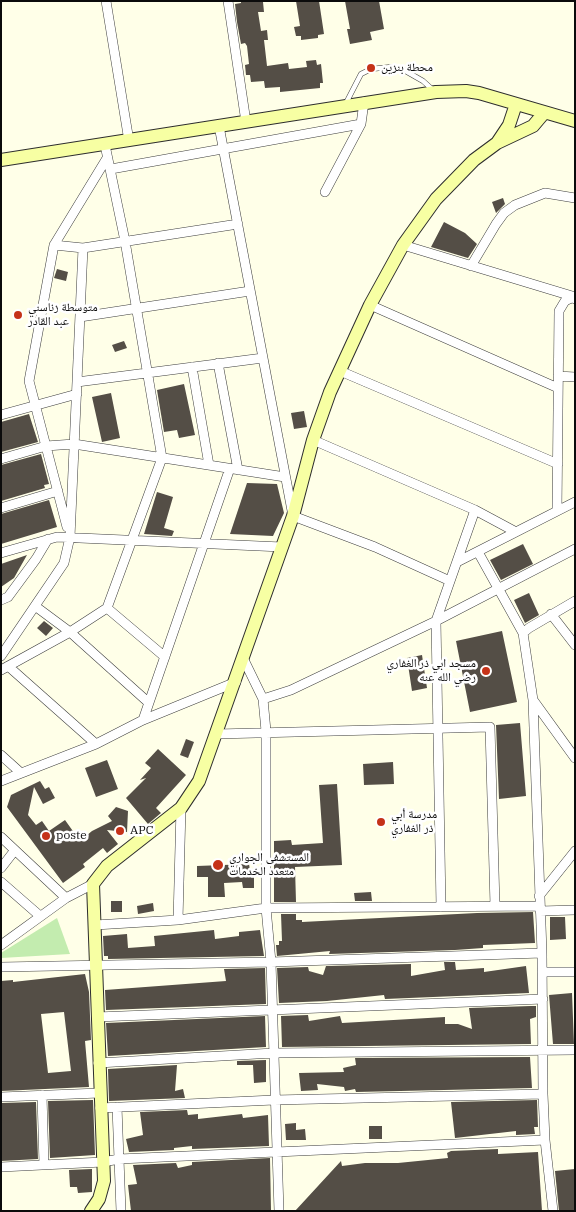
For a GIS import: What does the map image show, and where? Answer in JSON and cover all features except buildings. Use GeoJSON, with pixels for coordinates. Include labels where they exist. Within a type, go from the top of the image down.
{"type":"FeatureCollection","features":[{"type":"Feature","properties":{"kind":"street"},"geometry":{"type":"LineString","coordinates":[[106,1],[129,141]]}},
{"type":"Feature","properties":{"kind":"street"},"geometry":{"type":"LineString","coordinates":[[228,1],[246,122]]}},
{"type":"Feature","properties":{"kind":"street"},"geometry":{"type":"LineString","coordinates":[[1,160],[106,152],[129,141],[345,105],[436,92],[466,91],[575,121]]}},
{"type":"Feature","properties":{"kind":"street"},"geometry":{"type":"LineString","coordinates":[[325,192],[361,124],[364,102]]}},
{"type":"Feature","properties":{"kind":"street"},"geometry":{"type":"LineString","coordinates":[[497,143],[509,125],[516,104]]}},
{"type":"Feature","properties":{"kind":"street"},"geometry":{"type":"LineString","coordinates":[[2,944],[66,898],[93,884],[108,866],[181,808],[199,781],[244,660],[293,516],[313,440],[340,371],[370,305],[403,245],[436,199],[474,160],[497,143],[533,126],[544,113]]}},
{"type":"Feature","properties":{"kind":"street"},"geometry":{"type":"LineString","coordinates":[[110,169],[361,124]]}},
{"type":"Feature","properties":{"kind":"street"},"geometry":{"type":"LineString","coordinates":[[219,126],[293,516]]}},
{"type":"Feature","properties":{"kind":"street"},"geometry":{"type":"LineString","coordinates":[[96,744],[5,668],[70,632],[106,608],[162,458],[125,241],[106,152]]}},
{"type":"Feature","properties":{"kind":"street"},"geometry":{"type":"LineString","coordinates":[[70,537],[29,381],[54,245],[106,152]]}},
{"type":"Feature","properties":{"kind":"street"},"geometry":{"type":"LineString","coordinates":[[471,266],[496,224],[504,213],[515,205],[546,193],[575,198]]}},
{"type":"Feature","properties":{"kind":"street"},"geometry":{"type":"LineString","coordinates":[[54,245],[83,248],[238,224]]}},
{"type":"Feature","properties":{"kind":"street"},"geometry":{"type":"LineString","coordinates":[[403,245],[575,298]]}},
{"type":"Feature","properties":{"kind":"street"},"geometry":{"type":"LineString","coordinates":[[1,656],[64,563],[70,537],[83,248]]}},
{"type":"Feature","properties":{"kind":"street"},"geometry":{"type":"LineString","coordinates":[[80,316],[250,291]]}},
{"type":"Feature","properties":{"kind":"street"},"geometry":{"type":"LineString","coordinates":[[557,511],[559,311],[565,301],[575,298]]}},
{"type":"Feature","properties":{"kind":"street"},"geometry":{"type":"LineString","coordinates":[[370,305],[558,388]]}},
{"type":"Feature","properties":{"kind":"street"},"geometry":{"type":"LineString","coordinates":[[77,382],[263,358]]}},
{"type":"Feature","properties":{"kind":"street"},"geometry":{"type":"LineString","coordinates":[[143,720],[204,544],[234,469],[218,363]]}},
{"type":"Feature","properties":{"kind":"street"},"geometry":{"type":"LineString","coordinates":[[192,366],[209,465]]}},
{"type":"Feature","properties":{"kind":"street"},"geometry":{"type":"LineString","coordinates":[[340,371],[558,464]]}},
{"type":"Feature","properties":{"kind":"street"},"geometry":{"type":"LineString","coordinates":[[558,376],[575,377]]}},
{"type":"Feature","properties":{"kind":"street"},"geometry":{"type":"LineString","coordinates":[[1,415],[77,394]]}},
{"type":"Feature","properties":{"kind":"street"},"geometry":{"type":"LineString","coordinates":[[313,440],[475,510],[516,532]]}},
{"type":"Feature","properties":{"kind":"street"},"geometry":{"type":"LineString","coordinates":[[1,459],[46,446],[74,444],[286,477]]}},
{"type":"Feature","properties":{"kind":"street"},"geometry":{"type":"LineString","coordinates":[[1,508],[58,491]]}},
{"type":"Feature","properties":{"kind":"street"},"geometry":{"type":"LineString","coordinates":[[457,562],[575,502]]}},
{"type":"Feature","properties":{"kind":"street"},"geometry":{"type":"LineString","coordinates":[[441,907],[436,621],[475,510]]}},
{"type":"Feature","properties":{"kind":"street"},"geometry":{"type":"LineString","coordinates":[[293,516],[375,547],[450,581]]}},
{"type":"Feature","properties":{"kind":"street"},"geometry":{"type":"LineString","coordinates":[[1,553],[57,537],[282,547]]}},
{"type":"Feature","properties":{"kind":"street"},"geometry":{"type":"LineString","coordinates":[[1,600],[8,597],[48,539]]}},
{"type":"Feature","properties":{"kind":"street"},"geometry":{"type":"LineString","coordinates":[[263,700],[291,690],[436,621],[575,549]]}},
{"type":"Feature","properties":{"kind":"street"},"geometry":{"type":"LineString","coordinates":[[478,552],[523,633],[533,700],[542,953],[543,1094],[545,1140],[552,1211]]}},
{"type":"Feature","properties":{"kind":"street"},"geometry":{"type":"LineString","coordinates":[[523,633],[551,614],[575,601]]}},
{"type":"Feature","properties":{"kind":"street"},"geometry":{"type":"LineString","coordinates":[[35,606],[70,632],[149,703]]}},
{"type":"Feature","properties":{"kind":"street"},"geometry":{"type":"LineString","coordinates":[[106,608],[165,657]]}},
{"type":"Feature","properties":{"kind":"street"},"geometry":{"type":"LineString","coordinates":[[551,614],[575,645]]}},
{"type":"Feature","properties":{"kind":"street"},"geometry":{"type":"LineString","coordinates":[[244,660],[263,700],[266,731],[266,908],[271,962],[279,1211]]}},
{"type":"Feature","properties":{"kind":"street"},"geometry":{"type":"LineString","coordinates":[[1,781],[96,744],[143,720],[236,682]]}},
{"type":"Feature","properties":{"kind":"street"},"geometry":{"type":"LineString","coordinates":[[533,700],[575,758]]}},
{"type":"Feature","properties":{"kind":"street"},"geometry":{"type":"LineString","coordinates":[[217,734],[266,731],[490,727],[495,906]]}},
{"type":"Feature","properties":{"kind":"street"},"geometry":{"type":"LineString","coordinates":[[1,755],[21,773]]}},
{"type":"Feature","properties":{"kind":"street"},"geometry":{"type":"LineString","coordinates":[[178,920],[181,808]]}},
{"type":"Feature","properties":{"kind":"street"},"geometry":{"type":"LineString","coordinates":[[1,837],[66,898]]}},
{"type":"Feature","properties":{"kind":"street"},"geometry":{"type":"LineString","coordinates":[[1,868],[15,850]]}},
{"type":"Feature","properties":{"kind":"street"},"geometry":{"type":"LineString","coordinates":[[539,896],[575,851]]}},
{"type":"Feature","properties":{"kind":"street"},"geometry":{"type":"LineString","coordinates":[[1,882],[40,916]]}},
{"type":"Feature","properties":{"kind":"street"},"geometry":{"type":"LineString","coordinates":[[91,1211],[102,1190],[103,1162],[94,964],[93,884]]}},
{"type":"Feature","properties":{"kind":"street"},"geometry":{"type":"LineString","coordinates":[[95,925],[178,920],[266,908],[495,906],[575,910]]}},
{"type":"Feature","properties":{"kind":"street"},"geometry":{"type":"LineString","coordinates":[[1,967],[271,962],[542,953]]}},
{"type":"Feature","properties":{"kind":"street"},"geometry":{"type":"LineString","coordinates":[[542,972],[575,972]]}},
{"type":"Feature","properties":{"kind":"street"},"geometry":{"type":"LineString","coordinates":[[97,1016],[542,999]]}},
{"type":"Feature","properties":{"kind":"street"},"geometry":{"type":"LineString","coordinates":[[98,1062],[274,1053],[575,1050]]}},
{"type":"Feature","properties":{"kind":"street"},"geometry":{"type":"LineString","coordinates":[[1,1097],[99,1093]]}},
{"type":"Feature","properties":{"kind":"street"},"geometry":{"type":"LineString","coordinates":[[100,1108],[274,1100],[543,1094]]}},
{"type":"Feature","properties":{"kind":"street"},"geometry":{"type":"LineString","coordinates":[[42,1095],[44,1165]]}},
{"type":"Feature","properties":{"kind":"street"},"geometry":{"type":"LineString","coordinates":[[117,1107],[121,1211]]}},
{"type":"Feature","properties":{"kind":"street"},"geometry":{"type":"LineString","coordinates":[[1,1167],[103,1162],[119,1159],[277,1154],[545,1140]]}},
{"type":"Feature","properties":{"kind":"lane"},"geometry":{"type":"LineString","coordinates":[[345,105],[358,78],[366,70],[371,69],[391,67],[402,69],[423,81],[436,92]]}},
{"type":"Feature","properties":{"kind":"green space"},"geometry":{"type":"Polygon","coordinates":[[[57,918],[70,954],[1,958],[1,953],[57,918]]]}},
{"type":"Feature","properties":{"kind":"place","name":"محطة بنزين"},"geometry":{"type":"Point","coordinates":[371,68]}},
{"type":"Feature","properties":{"kind":"place","name":"متوسطة زناسني عبد القادر"},"geometry":{"type":"Point","coordinates":[18,315]}},
{"type":"Feature","properties":{"kind":"place","name":"مسجد ابي ذر الغفاري رضي الله عنه"},"geometry":{"type":"Point","coordinates":[486,671]}},
{"type":"Feature","properties":{"kind":"place","name":"مدرسة أبي ذر الغفاري"},"geometry":{"type":"Point","coordinates":[381,822]}},
{"type":"Feature","properties":{"kind":"place","name":"APC"},"geometry":{"type":"Point","coordinates":[120,831]}},
{"type":"Feature","properties":{"kind":"place","name":"poste"},"geometry":{"type":"Point","coordinates":[46,836]}},
{"type":"Feature","properties":{"kind":"place","name":"المستشفى الجواري متعدد الخدمات"},"geometry":{"type":"Point","coordinates":[218,865]}}]}
